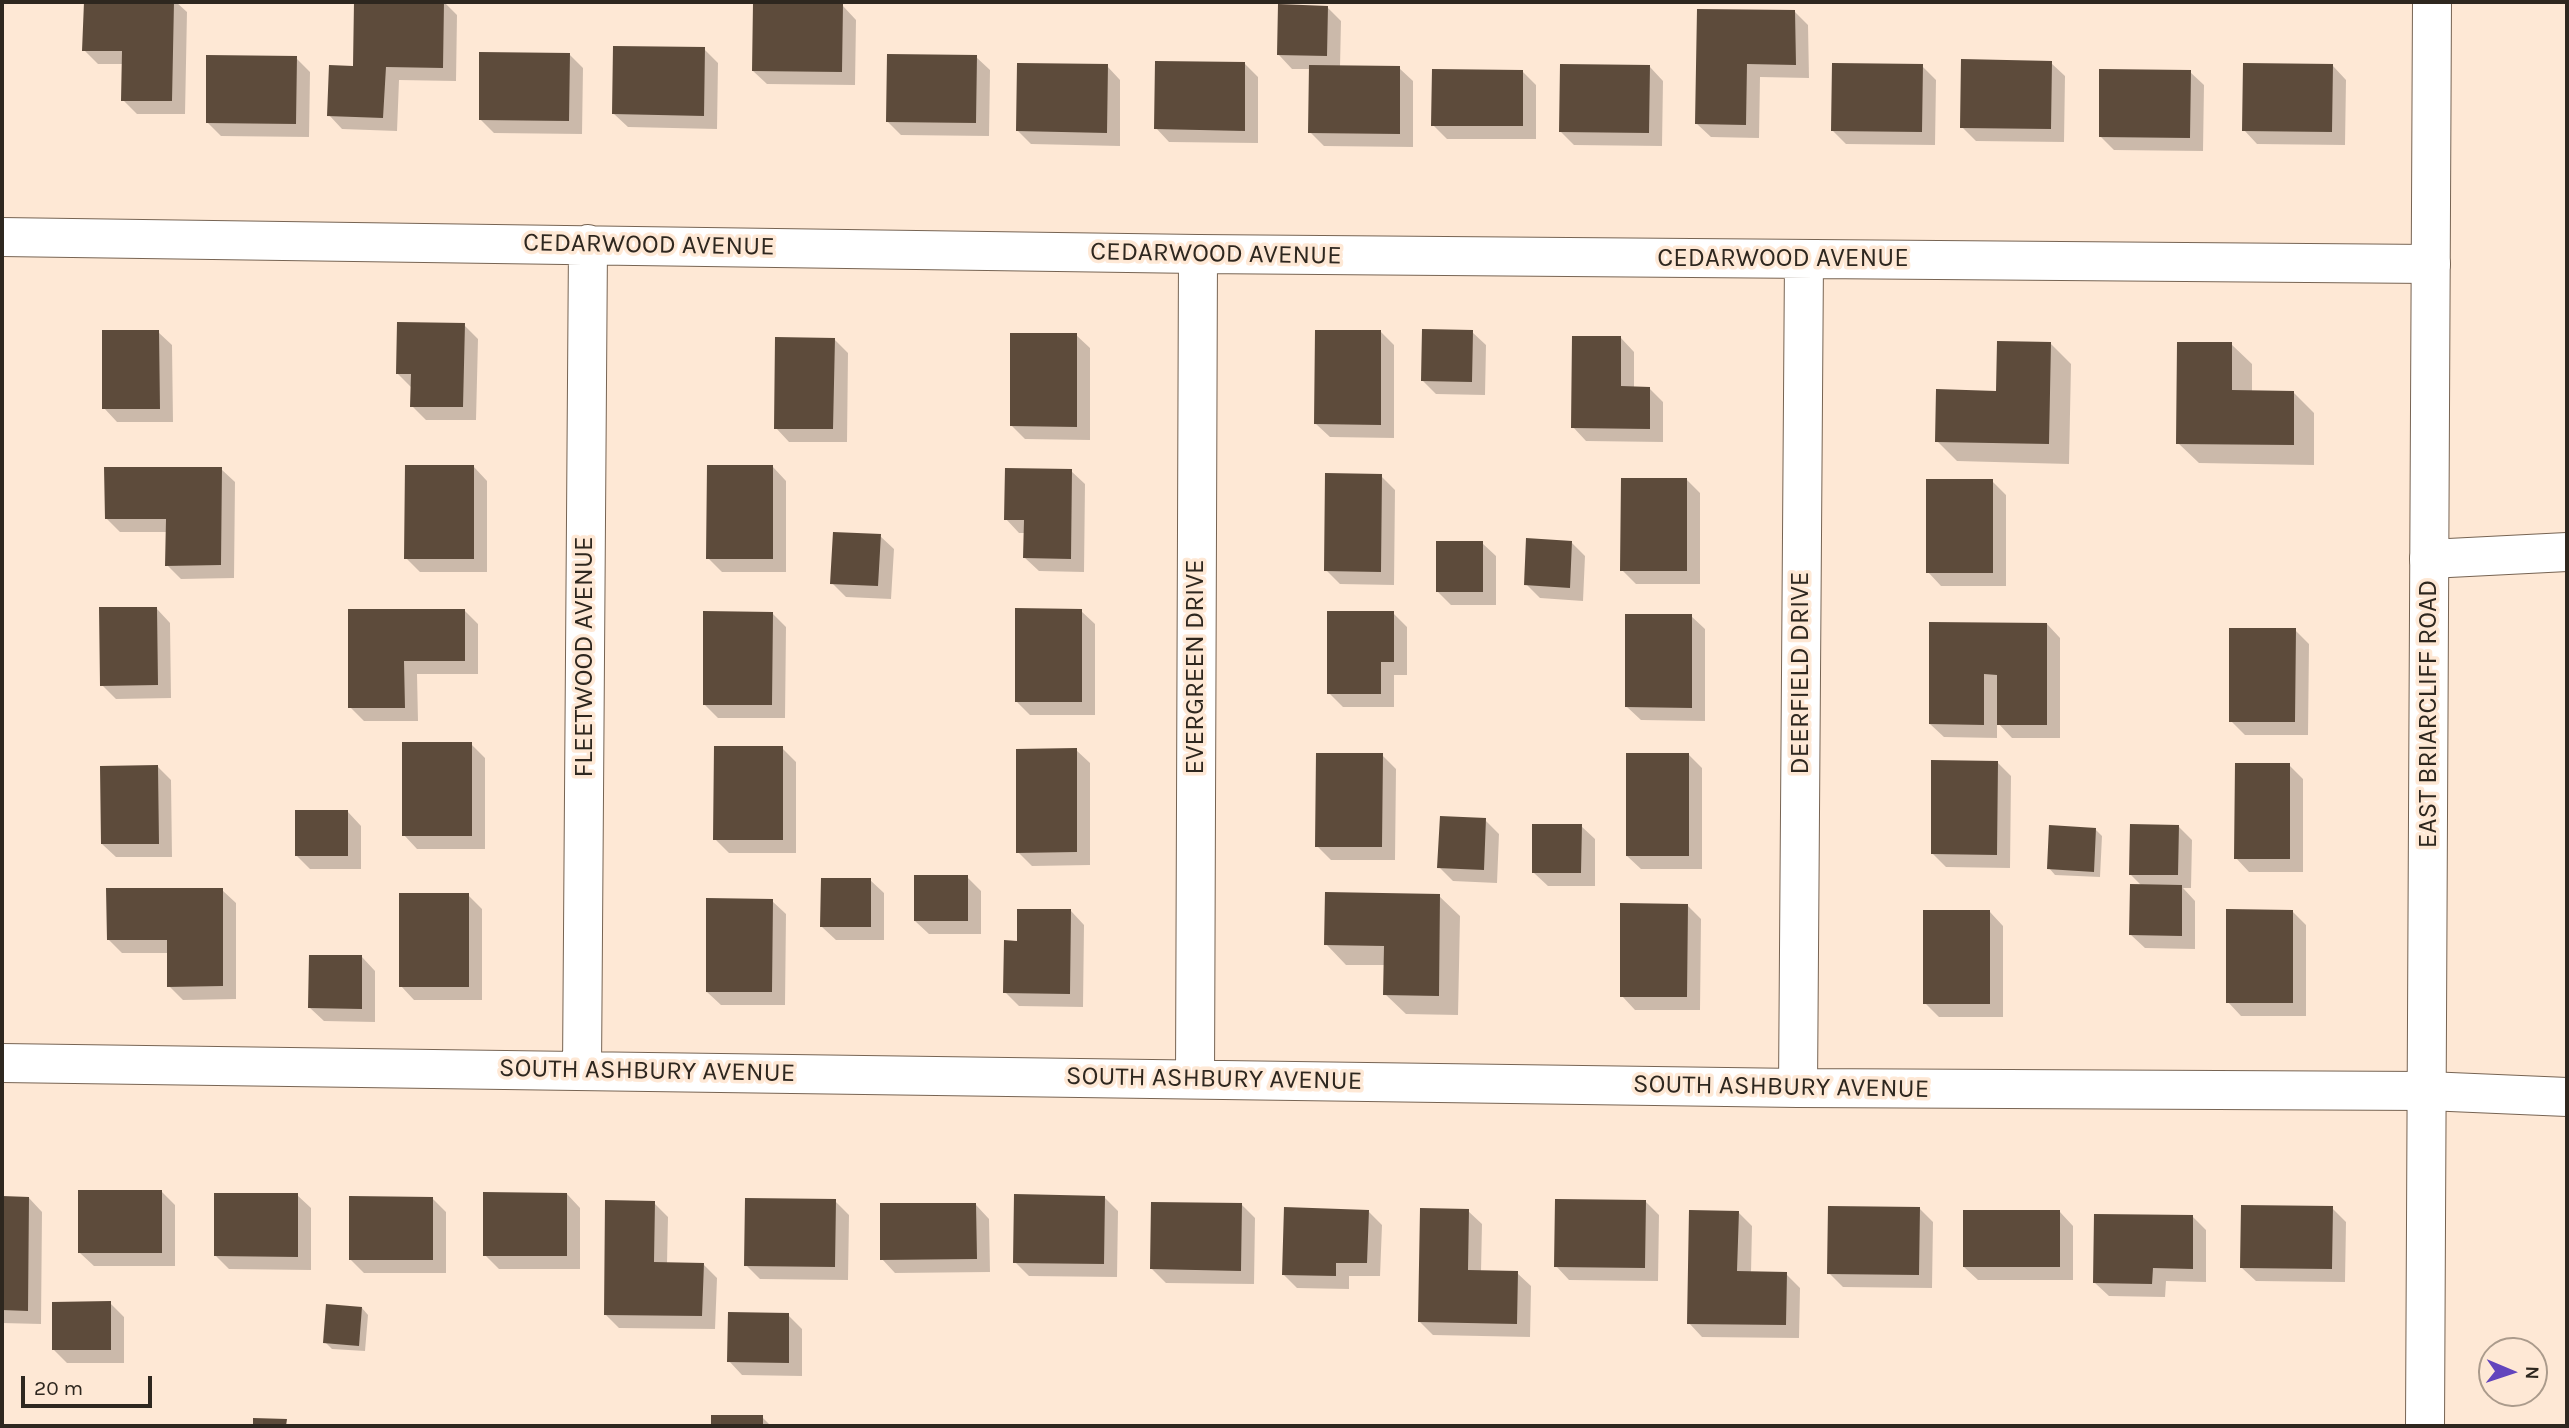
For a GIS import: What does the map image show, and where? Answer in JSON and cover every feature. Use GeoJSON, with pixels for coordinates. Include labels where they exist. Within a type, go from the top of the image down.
{"type":"FeatureCollection","features":[{"type":"Feature","properties":{"kind":"street","name":"EAST BRIARCLIFF ROAD"},"geometry":{"type":"LineString","coordinates":[[2425,1426],[2432,2]]}},
{"type":"Feature","properties":{"kind":"street","name":"CEDARWOOD AVENUE"},"geometry":{"type":"LineString","coordinates":[[2,237],[1198,254],[2431,264]]}},
{"type":"Feature","properties":{"kind":"street","name":"FLEETWOOD AVENUE"},"geometry":{"type":"LineString","coordinates":[[582,1070],[588,244]]}},
{"type":"Feature","properties":{"kind":"street","name":"EVERGREEN DRIVE"},"geometry":{"type":"LineString","coordinates":[[1195,1079],[1198,254]]}},
{"type":"Feature","properties":{"kind":"street","name":"DEERFIELD DRIVE"},"geometry":{"type":"LineString","coordinates":[[1798,1088],[1804,259]]}},
{"type":"Feature","properties":{"kind":"street"},"geometry":{"type":"LineString","coordinates":[[2429,559],[2567,552]]}},
{"type":"Feature","properties":{"kind":"street","name":"SOUTH ASHBURY AVENUE"},"geometry":{"type":"LineString","coordinates":[[2,1063],[1798,1088],[2427,1090],[2567,1097]]}},
{"type":"Feature","properties":{"kind":"building"},"geometry":{"type":"Polygon","coordinates":[[[84,2],[174,2],[172,101],[121,101],[122,51],[82,51],[84,2]]]}},
{"type":"Feature","properties":{"kind":"building"},"geometry":{"type":"Polygon","coordinates":[[[354,2],[444,2],[443,68],[386,67],[383,118],[327,116],[329,65],[353,66],[354,2]]]}},
{"type":"Feature","properties":{"kind":"building"},"geometry":{"type":"Polygon","coordinates":[[[753,3],[843,4],[842,72],[752,71],[753,3]]]}},
{"type":"Feature","properties":{"kind":"building"},"geometry":{"type":"Polygon","coordinates":[[[1278,4],[1328,6],[1327,56],[1277,55],[1278,4]]]}},
{"type":"Feature","properties":{"kind":"building"},"geometry":{"type":"Polygon","coordinates":[[[1697,9],[1795,10],[1796,65],[1747,64],[1746,125],[1695,124],[1697,9]]]}},
{"type":"Feature","properties":{"kind":"building"},"geometry":{"type":"Polygon","coordinates":[[[613,46],[705,47],[704,116],[612,114],[613,46]]]}},
{"type":"Feature","properties":{"kind":"building"},"geometry":{"type":"Polygon","coordinates":[[[479,52],[570,53],[569,121],[479,120],[479,52]]]}},
{"type":"Feature","properties":{"kind":"building"},"geometry":{"type":"Polygon","coordinates":[[[887,54],[977,55],[976,123],[886,122],[887,54]]]}},
{"type":"Feature","properties":{"kind":"building"},"geometry":{"type":"Polygon","coordinates":[[[206,55],[297,56],[296,124],[206,123],[206,55]]]}},
{"type":"Feature","properties":{"kind":"building"},"geometry":{"type":"Polygon","coordinates":[[[1961,59],[2052,61],[2051,129],[1960,128],[1961,59]]]}},
{"type":"Feature","properties":{"kind":"building"},"geometry":{"type":"Polygon","coordinates":[[[1155,61],[1245,62],[1245,131],[1154,129],[1155,61]]]}},
{"type":"Feature","properties":{"kind":"building"},"geometry":{"type":"Polygon","coordinates":[[[1017,63],[1108,64],[1107,133],[1016,131],[1017,63]]]}},
{"type":"Feature","properties":{"kind":"building"},"geometry":{"type":"Polygon","coordinates":[[[1832,63],[1923,64],[1922,132],[1831,131],[1832,63]]]}},
{"type":"Feature","properties":{"kind":"building"},"geometry":{"type":"Polygon","coordinates":[[[2243,63],[2333,64],[2332,132],[2242,131],[2243,63]]]}},
{"type":"Feature","properties":{"kind":"building"},"geometry":{"type":"Polygon","coordinates":[[[1560,64],[1650,65],[1649,133],[1559,132],[1560,64]]]}},
{"type":"Feature","properties":{"kind":"building"},"geometry":{"type":"Polygon","coordinates":[[[1309,65],[1400,66],[1400,134],[1308,133],[1309,65]]]}},
{"type":"Feature","properties":{"kind":"building"},"geometry":{"type":"Polygon","coordinates":[[[1432,69],[1523,70],[1523,126],[1431,126],[1432,69]]]}},
{"type":"Feature","properties":{"kind":"building"},"geometry":{"type":"Polygon","coordinates":[[[2099,69],[2191,70],[2190,138],[2099,137],[2099,69]]]}},
{"type":"Feature","properties":{"kind":"building"},"geometry":{"type":"Polygon","coordinates":[[[397,322],[465,323],[463,407],[410,407],[411,374],[396,374],[397,322]]]}},
{"type":"Feature","properties":{"kind":"building"},"geometry":{"type":"Polygon","coordinates":[[[1422,329],[1473,330],[1472,382],[1421,381],[1422,329]]]}},
{"type":"Feature","properties":{"kind":"building"},"geometry":{"type":"Polygon","coordinates":[[[102,330],[159,330],[160,409],[102,409],[102,330]]]}},
{"type":"Feature","properties":{"kind":"building"},"geometry":{"type":"Polygon","coordinates":[[[1315,330],[1381,330],[1381,425],[1314,424],[1315,330]]]}},
{"type":"Feature","properties":{"kind":"building"},"geometry":{"type":"Polygon","coordinates":[[[1010,333],[1077,333],[1077,427],[1010,426],[1010,333]]]}},
{"type":"Feature","properties":{"kind":"building"},"geometry":{"type":"Polygon","coordinates":[[[1572,336],[1621,336],[1621,386],[1650,387],[1650,429],[1571,428],[1572,336]]]}},
{"type":"Feature","properties":{"kind":"building"},"geometry":{"type":"Polygon","coordinates":[[[775,337],[835,338],[833,429],[774,429],[775,337]]]}},
{"type":"Feature","properties":{"kind":"building"},"geometry":{"type":"Polygon","coordinates":[[[1997,341],[2051,342],[2049,444],[1935,442],[1936,389],[1996,391],[1997,341]]]}},
{"type":"Feature","properties":{"kind":"building"},"geometry":{"type":"Polygon","coordinates":[[[2177,342],[2232,342],[2232,390],[2294,391],[2294,445],[2176,444],[2177,342]]]}},
{"type":"Feature","properties":{"kind":"building"},"geometry":{"type":"Polygon","coordinates":[[[405,465],[474,465],[474,559],[404,559],[405,465]]]}},
{"type":"Feature","properties":{"kind":"building"},"geometry":{"type":"Polygon","coordinates":[[[707,465],[773,465],[773,559],[706,559],[707,465]]]}},
{"type":"Feature","properties":{"kind":"building"},"geometry":{"type":"Polygon","coordinates":[[[104,467],[222,467],[221,565],[165,566],[166,519],[105,519],[104,467]]]}},
{"type":"Feature","properties":{"kind":"building"},"geometry":{"type":"Polygon","coordinates":[[[1005,468],[1072,469],[1071,559],[1023,558],[1024,520],[1004,520],[1005,468]]]}},
{"type":"Feature","properties":{"kind":"building"},"geometry":{"type":"Polygon","coordinates":[[[1325,473],[1382,474],[1381,572],[1324,571],[1325,473]]]}},
{"type":"Feature","properties":{"kind":"building"},"geometry":{"type":"Polygon","coordinates":[[[1621,478],[1687,478],[1687,571],[1620,571],[1621,478]]]}},
{"type":"Feature","properties":{"kind":"building"},"geometry":{"type":"Polygon","coordinates":[[[1926,479],[1993,479],[1993,573],[1926,573],[1926,479]]]}},
{"type":"Feature","properties":{"kind":"building"},"geometry":{"type":"Polygon","coordinates":[[[833,532],[881,534],[878,586],[830,584],[833,532]]]}},
{"type":"Feature","properties":{"kind":"building"},"geometry":{"type":"Polygon","coordinates":[[[1526,538],[1572,541],[1570,588],[1524,585],[1526,538]]]}},
{"type":"Feature","properties":{"kind":"building"},"geometry":{"type":"Polygon","coordinates":[[[1436,541],[1483,541],[1483,592],[1436,592],[1436,541]]]}},
{"type":"Feature","properties":{"kind":"building"},"geometry":{"type":"Polygon","coordinates":[[[99,607],[157,607],[158,685],[100,686],[99,607]]]}},
{"type":"Feature","properties":{"kind":"building"},"geometry":{"type":"Polygon","coordinates":[[[1015,608],[1082,609],[1082,702],[1015,702],[1015,608]]]}},
{"type":"Feature","properties":{"kind":"building"},"geometry":{"type":"Polygon","coordinates":[[[348,609],[465,609],[465,661],[404,661],[405,708],[348,708],[348,609]]]}},
{"type":"Feature","properties":{"kind":"building"},"geometry":{"type":"Polygon","coordinates":[[[703,611],[773,612],[772,705],[703,705],[703,611]]]}},
{"type":"Feature","properties":{"kind":"building"},"geometry":{"type":"Polygon","coordinates":[[[1327,611],[1394,611],[1394,662],[1381,662],[1381,694],[1327,694],[1327,611]]]}},
{"type":"Feature","properties":{"kind":"building"},"geometry":{"type":"Polygon","coordinates":[[[1625,614],[1692,614],[1692,708],[1625,707],[1625,614]]]}},
{"type":"Feature","properties":{"kind":"building"},"geometry":{"type":"Polygon","coordinates":[[[1929,622],[2047,623],[2047,725],[1997,725],[1997,675],[1984,674],[1984,725],[1929,724],[1929,622]]]}},
{"type":"Feature","properties":{"kind":"building"},"geometry":{"type":"Polygon","coordinates":[[[2229,628],[2296,628],[2295,722],[2229,722],[2229,628]]]}},
{"type":"Feature","properties":{"kind":"building"},"geometry":{"type":"Polygon","coordinates":[[[402,742],[472,742],[472,836],[402,836],[402,742]]]}},
{"type":"Feature","properties":{"kind":"building"},"geometry":{"type":"Polygon","coordinates":[[[714,746],[783,746],[783,840],[713,840],[714,746]]]}},
{"type":"Feature","properties":{"kind":"building"},"geometry":{"type":"Polygon","coordinates":[[[1077,748],[1077,852],[1016,853],[1016,749],[1077,748]]]}},
{"type":"Feature","properties":{"kind":"building"},"geometry":{"type":"Polygon","coordinates":[[[1316,753],[1383,753],[1382,847],[1315,847],[1316,753]]]}},
{"type":"Feature","properties":{"kind":"building"},"geometry":{"type":"Polygon","coordinates":[[[1626,753],[1689,753],[1689,856],[1626,856],[1626,753]]]}},
{"type":"Feature","properties":{"kind":"building"},"geometry":{"type":"Polygon","coordinates":[[[1931,760],[1998,761],[1997,855],[1931,854],[1931,760]]]}},
{"type":"Feature","properties":{"kind":"building"},"geometry":{"type":"Polygon","coordinates":[[[2235,763],[2290,763],[2290,859],[2234,859],[2235,763]]]}},
{"type":"Feature","properties":{"kind":"building"},"geometry":{"type":"Polygon","coordinates":[[[158,765],[159,844],[101,844],[100,766],[158,765]]]}},
{"type":"Feature","properties":{"kind":"building"},"geometry":{"type":"Polygon","coordinates":[[[295,810],[348,810],[348,856],[295,856],[295,810]]]}},
{"type":"Feature","properties":{"kind":"building"},"geometry":{"type":"Polygon","coordinates":[[[1440,816],[1486,818],[1484,870],[1437,868],[1440,816]]]}},
{"type":"Feature","properties":{"kind":"building"},"geometry":{"type":"Polygon","coordinates":[[[1532,824],[1582,824],[1581,873],[1532,873],[1532,824]]]}},
{"type":"Feature","properties":{"kind":"building"},"geometry":{"type":"Polygon","coordinates":[[[2130,824],[2179,825],[2178,875],[2129,875],[2130,824]]]}},
{"type":"Feature","properties":{"kind":"building"},"geometry":{"type":"Polygon","coordinates":[[[2049,825],[2096,828],[2094,872],[2047,869],[2049,825]]]}},
{"type":"Feature","properties":{"kind":"building"},"geometry":{"type":"Polygon","coordinates":[[[914,875],[968,875],[968,921],[914,921],[914,875]]]}},
{"type":"Feature","properties":{"kind":"building"},"geometry":{"type":"Polygon","coordinates":[[[821,878],[871,878],[871,927],[820,927],[821,878]]]}},
{"type":"Feature","properties":{"kind":"building"},"geometry":{"type":"Polygon","coordinates":[[[2130,884],[2182,885],[2182,936],[2129,935],[2130,884]]]}},
{"type":"Feature","properties":{"kind":"building"},"geometry":{"type":"Polygon","coordinates":[[[106,888],[223,888],[223,986],[167,987],[167,940],[107,940],[106,888]]]}},
{"type":"Feature","properties":{"kind":"building"},"geometry":{"type":"Polygon","coordinates":[[[1325,892],[1440,894],[1439,996],[1383,995],[1384,946],[1324,945],[1325,892]]]}},
{"type":"Feature","properties":{"kind":"building"},"geometry":{"type":"Polygon","coordinates":[[[399,893],[469,893],[469,987],[399,987],[399,893]]]}},
{"type":"Feature","properties":{"kind":"building"},"geometry":{"type":"Polygon","coordinates":[[[706,898],[773,899],[772,992],[706,992],[706,898]]]}},
{"type":"Feature","properties":{"kind":"building"},"geometry":{"type":"Polygon","coordinates":[[[1620,903],[1688,904],[1687,997],[1620,997],[1620,903]]]}},
{"type":"Feature","properties":{"kind":"building"},"geometry":{"type":"Polygon","coordinates":[[[1017,909],[1071,909],[1070,994],[1003,993],[1004,940],[1017,941],[1017,909]]]}},
{"type":"Feature","properties":{"kind":"building"},"geometry":{"type":"Polygon","coordinates":[[[2226,909],[2293,910],[2293,1003],[2226,1003],[2226,909]]]}},
{"type":"Feature","properties":{"kind":"building"},"geometry":{"type":"Polygon","coordinates":[[[1923,910],[1990,910],[1990,1004],[1923,1004],[1923,910]]]}},
{"type":"Feature","properties":{"kind":"building"},"geometry":{"type":"Polygon","coordinates":[[[309,955],[362,955],[362,1009],[308,1008],[309,955]]]}},
{"type":"Feature","properties":{"kind":"building"},"geometry":{"type":"Polygon","coordinates":[[[78,1190],[162,1190],[162,1253],[78,1253],[78,1190]]]}},
{"type":"Feature","properties":{"kind":"building"},"geometry":{"type":"Polygon","coordinates":[[[483,1192],[567,1193],[567,1256],[483,1256],[483,1192]]]}},
{"type":"Feature","properties":{"kind":"building"},"geometry":{"type":"Polygon","coordinates":[[[214,1193],[298,1193],[298,1257],[214,1256],[214,1193]]]}},
{"type":"Feature","properties":{"kind":"building"},"geometry":{"type":"Polygon","coordinates":[[[1014,1194],[1105,1196],[1104,1264],[1013,1263],[1014,1194]]]}},
{"type":"Feature","properties":{"kind":"building"},"geometry":{"type":"Polygon","coordinates":[[[2,1196],[29,1197],[28,1311],[2,1310],[2,1196]]]}},
{"type":"Feature","properties":{"kind":"building"},"geometry":{"type":"Polygon","coordinates":[[[349,1196],[433,1197],[433,1260],[349,1260],[349,1196]]]}},
{"type":"Feature","properties":{"kind":"building"},"geometry":{"type":"Polygon","coordinates":[[[745,1198],[836,1199],[835,1267],[744,1266],[745,1198]]]}},
{"type":"Feature","properties":{"kind":"building"},"geometry":{"type":"Polygon","coordinates":[[[1555,1199],[1646,1200],[1645,1268],[1554,1267],[1555,1199]]]}},
{"type":"Feature","properties":{"kind":"building"},"geometry":{"type":"Polygon","coordinates":[[[605,1200],[655,1201],[654,1262],[704,1263],[702,1316],[604,1315],[605,1200]]]}},
{"type":"Feature","properties":{"kind":"building"},"geometry":{"type":"Polygon","coordinates":[[[1151,1202],[1242,1203],[1241,1271],[1150,1269],[1151,1202]]]}},
{"type":"Feature","properties":{"kind":"building"},"geometry":{"type":"Polygon","coordinates":[[[880,1203],[976,1203],[977,1259],[880,1260],[880,1203]]]}},
{"type":"Feature","properties":{"kind":"building"},"geometry":{"type":"Polygon","coordinates":[[[2241,1205],[2333,1206],[2332,1269],[2240,1268],[2241,1205]]]}},
{"type":"Feature","properties":{"kind":"building"},"geometry":{"type":"Polygon","coordinates":[[[1828,1206],[1920,1207],[1919,1275],[1827,1274],[1828,1206]]]}},
{"type":"Feature","properties":{"kind":"building"},"geometry":{"type":"Polygon","coordinates":[[[1284,1207],[1369,1210],[1367,1263],[1336,1263],[1336,1276],[1282,1275],[1284,1207]]]}},
{"type":"Feature","properties":{"kind":"building"},"geometry":{"type":"Polygon","coordinates":[[[1420,1208],[1469,1209],[1468,1270],[1518,1271],[1517,1324],[1418,1322],[1420,1208]]]}},
{"type":"Feature","properties":{"kind":"building"},"geometry":{"type":"Polygon","coordinates":[[[1689,1210],[1739,1211],[1737,1271],[1787,1272],[1786,1325],[1687,1324],[1689,1210]]]}},
{"type":"Feature","properties":{"kind":"building"},"geometry":{"type":"Polygon","coordinates":[[[1963,1210],[2060,1210],[2060,1267],[1963,1267],[1963,1210]]]}},
{"type":"Feature","properties":{"kind":"building"},"geometry":{"type":"Polygon","coordinates":[[[2094,1214],[2193,1215],[2193,1269],[2153,1268],[2152,1284],[2093,1283],[2094,1214]]]}},
{"type":"Feature","properties":{"kind":"building"},"geometry":{"type":"Polygon","coordinates":[[[111,1301],[111,1350],[52,1350],[52,1302],[111,1301]]]}},
{"type":"Feature","properties":{"kind":"building"},"geometry":{"type":"Polygon","coordinates":[[[326,1304],[362,1307],[359,1346],[323,1343],[326,1304]]]}},
{"type":"Feature","properties":{"kind":"building"},"geometry":{"type":"Polygon","coordinates":[[[728,1312],[789,1313],[789,1363],[727,1362],[728,1312]]]}},
{"type":"Feature","properties":{"kind":"building"},"geometry":{"type":"Polygon","coordinates":[[[711,1415],[763,1415],[763,1426],[711,1426],[711,1415]]]}},
{"type":"Feature","properties":{"kind":"building"},"geometry":{"type":"Polygon","coordinates":[[[253,1418],[287,1419],[286,1426],[253,1426],[253,1418]]]}}]}
